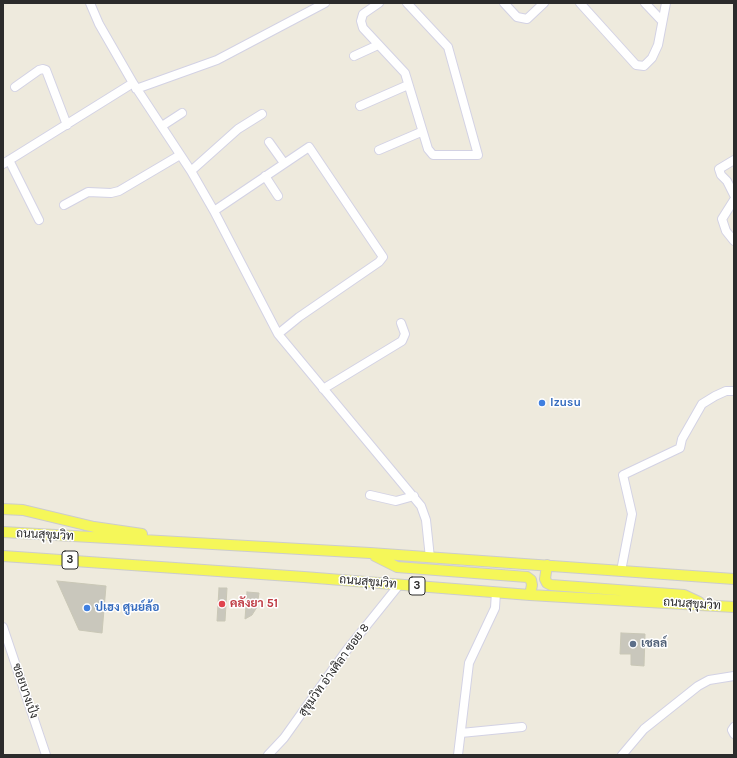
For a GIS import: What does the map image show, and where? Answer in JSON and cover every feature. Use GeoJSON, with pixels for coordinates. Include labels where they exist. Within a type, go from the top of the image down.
{"type":"FeatureCollection","features":[{"type":"Feature","properties":{"kind":"main road"},"geometry":{"type":"LineString","coordinates":[[3,509],[24,510],[94,527],[212,545]]}},
{"type":"Feature","properties":{"kind":"main road","name":"ถนนสุขุมวิท"},"geometry":{"type":"LineString","coordinates":[[3,532],[370,553],[734,579]]}},
{"type":"Feature","properties":{"kind":"main road"},"geometry":{"type":"LineString","coordinates":[[370,553],[397,567],[527,577],[531,580],[532,585],[530,595]]}},
{"type":"Feature","properties":{"kind":"main road","name":"ถนนสุขุมวิท"},"geometry":{"type":"LineString","coordinates":[[3,556],[530,595],[734,607]]}},
{"type":"Feature","properties":{"kind":"main road"},"geometry":{"type":"LineString","coordinates":[[547,565],[545,579],[546,583],[551,585],[684,595],[703,604]]}},
{"type":"Feature","properties":{"kind":"street"},"geometry":{"type":"LineString","coordinates":[[90,3],[99,24],[135,86],[191,171],[214,211],[278,334],[421,506],[426,520],[430,558]]}},
{"type":"Feature","properties":{"kind":"street"},"geometry":{"type":"LineString","coordinates":[[39,220],[6,162],[135,86],[217,60],[325,3]]}},
{"type":"Feature","properties":{"kind":"street"},"geometry":{"type":"LineString","coordinates":[[379,3],[364,14],[361,21],[362,28],[405,73],[421,132],[428,149],[433,155],[478,155],[448,47],[407,3]]}},
{"type":"Feature","properties":{"kind":"street"},"geometry":{"type":"LineString","coordinates":[[504,3],[517,17],[527,19],[544,3]]}},
{"type":"Feature","properties":{"kind":"street"},"geometry":{"type":"LineString","coordinates":[[580,3],[636,64],[644,66],[652,58],[658,45],[666,3]]}},
{"type":"Feature","properties":{"kind":"street"},"geometry":{"type":"LineString","coordinates":[[645,3],[662,21]]}},
{"type":"Feature","properties":{"kind":"street"},"geometry":{"type":"LineString","coordinates":[[354,56],[378,45]]}},
{"type":"Feature","properties":{"kind":"street"},"geometry":{"type":"LineString","coordinates":[[15,87],[39,70],[46,70],[67,125]]}},
{"type":"Feature","properties":{"kind":"street"},"geometry":{"type":"LineString","coordinates":[[360,106],[408,85]]}},
{"type":"Feature","properties":{"kind":"street"},"geometry":{"type":"LineString","coordinates":[[162,126],[182,113]]}},
{"type":"Feature","properties":{"kind":"street"},"geometry":{"type":"LineString","coordinates":[[191,171],[238,129],[262,114]]}},
{"type":"Feature","properties":{"kind":"street"},"geometry":{"type":"LineString","coordinates":[[379,150],[421,132]]}},
{"type":"Feature","properties":{"kind":"street"},"geometry":{"type":"LineString","coordinates":[[270,142],[284,162]]}},
{"type":"Feature","properties":{"kind":"street"},"geometry":{"type":"LineString","coordinates":[[214,211],[284,162],[309,147],[383,257],[379,262],[299,317],[278,334]]}},
{"type":"Feature","properties":{"kind":"street"},"geometry":{"type":"LineString","coordinates":[[64,205],[88,192],[110,193],[119,191],[180,155]]}},
{"type":"Feature","properties":{"kind":"street"},"geometry":{"type":"LineString","coordinates":[[734,160],[719,169],[721,175],[727,181],[734,195]]}},
{"type":"Feature","properties":{"kind":"street"},"geometry":{"type":"LineString","coordinates":[[265,176],[278,196]]}},
{"type":"Feature","properties":{"kind":"street"},"geometry":{"type":"LineString","coordinates":[[734,200],[722,219],[726,231],[734,241]]}},
{"type":"Feature","properties":{"kind":"street"},"geometry":{"type":"LineString","coordinates":[[323,389],[402,341],[405,334],[401,323]]}},
{"type":"Feature","properties":{"kind":"street"},"geometry":{"type":"LineString","coordinates":[[621,571],[632,514],[624,476],[680,448],[682,439],[702,404],[726,391],[734,391]]}},
{"type":"Feature","properties":{"kind":"street"},"geometry":{"type":"LineString","coordinates":[[370,495],[396,501],[414,496]]}},
{"type":"Feature","properties":{"kind":"street","name":"สุขุมวิท อ่างศิลา ซอย 8"},"geometry":{"type":"LineString","coordinates":[[268,755],[284,738],[346,651],[399,585]]}},
{"type":"Feature","properties":{"kind":"street"},"geometry":{"type":"LineString","coordinates":[[458,755],[469,664],[495,608],[496,592]]}},
{"type":"Feature","properties":{"kind":"street","name":"ซอยบางเป้ง"},"geometry":{"type":"LineString","coordinates":[[3,627],[46,755]]}},
{"type":"Feature","properties":{"kind":"street"},"geometry":{"type":"LineString","coordinates":[[622,755],[644,729],[698,686],[709,680],[734,676]]}},
{"type":"Feature","properties":{"kind":"street"},"geometry":{"type":"LineString","coordinates":[[461,733],[522,727]]}},
{"type":"Feature","properties":{"kind":"street"},"geometry":{"type":"LineString","coordinates":[[734,727],[732,730],[734,734]]}},
{"type":"Feature","properties":{"kind":"building","name":"ปเฮง ศูนย์ล้อ"},"geometry":{"type":"Polygon","coordinates":[[[57,581],[106,586],[102,633],[79,630],[57,581]]]}},
{"type":"Feature","properties":{"kind":"building","name":"คลังยา 51"},"geometry":{"type":"Polygon","coordinates":[[[219,588],[227,588],[225,621],[217,621],[219,588]]]}},
{"type":"Feature","properties":{"kind":"building"},"geometry":{"type":"Polygon","coordinates":[[[247,592],[259,593],[257,607],[252,615],[245,619],[247,592]]]}},
{"type":"Feature","properties":{"kind":"building","name":"เชลล์"},"geometry":{"type":"Polygon","coordinates":[[[621,633],[645,634],[644,666],[631,665],[631,654],[620,654],[621,633]]]}},
{"type":"Feature","properties":{"kind":"place","name":"Izusu"},"geometry":{"type":"Point","coordinates":[542,403]}},
{"type":"Feature","properties":{"kind":"place","name":"คลังยา 51"},"geometry":{"type":"Point","coordinates":[222,604]}},
{"type":"Feature","properties":{"kind":"place","name":"ปเฮง ศูนย์ล้อ"},"geometry":{"type":"Point","coordinates":[87,608]}},
{"type":"Feature","properties":{"kind":"place","name":"เชลล์"},"geometry":{"type":"Point","coordinates":[633,644]}}]}
